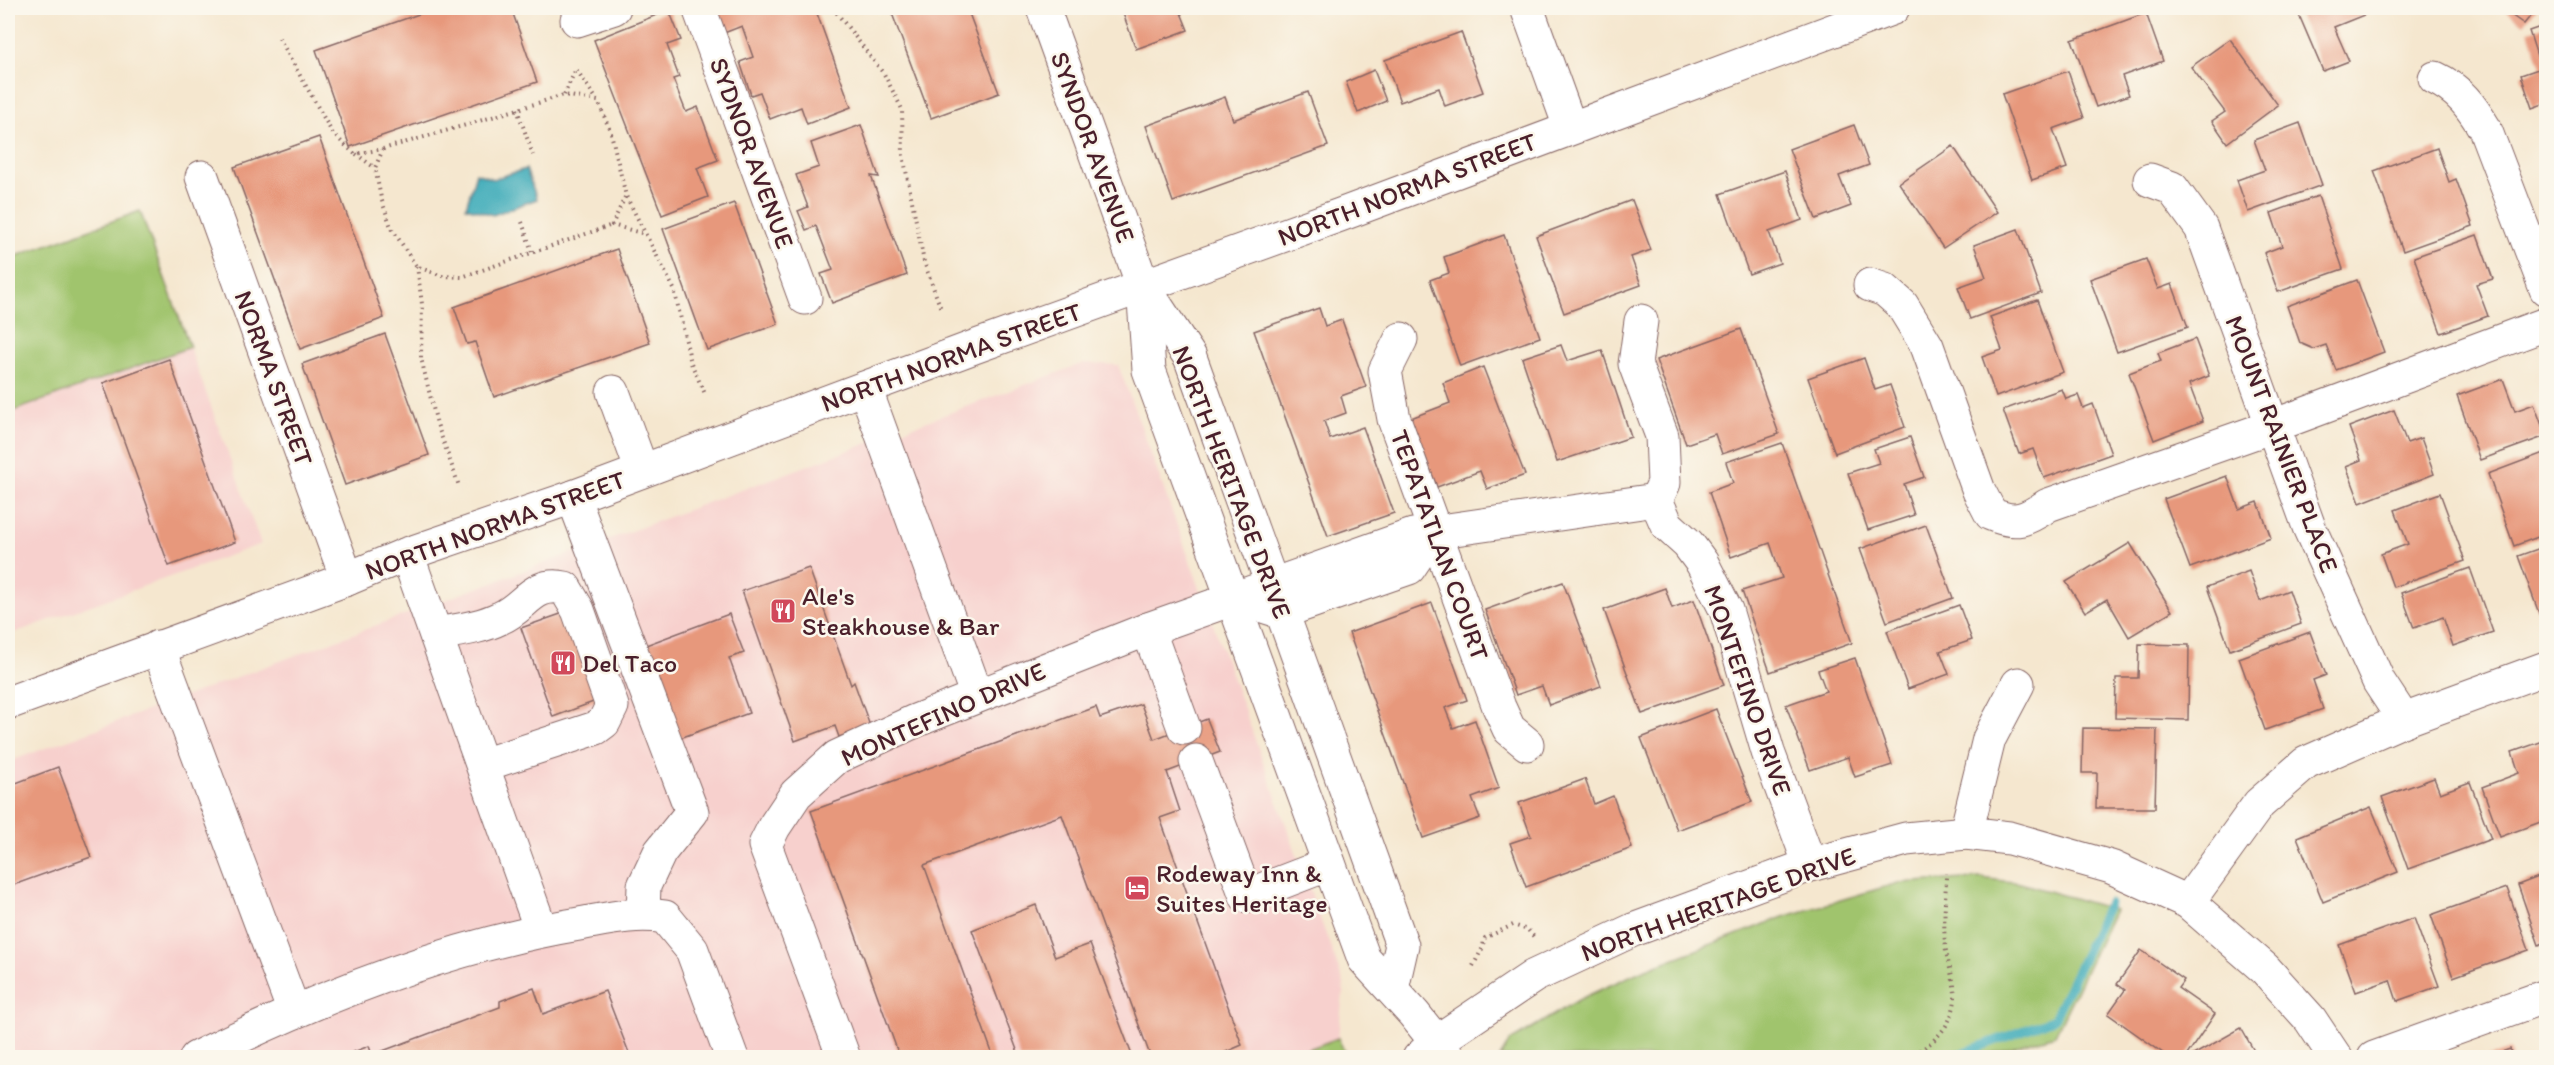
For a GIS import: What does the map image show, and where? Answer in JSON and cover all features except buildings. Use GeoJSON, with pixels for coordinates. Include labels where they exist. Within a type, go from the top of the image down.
{"type":"FeatureCollection","features":[{"type":"Feature","properties":{"kind":"street"},"geometry":{"type":"LineString","coordinates":[[577,20],[614,8]]}},
{"type":"Feature","properties":{"kind":"street","name":"SYDNOR AVENUE"},"geometry":{"type":"LineString","coordinates":[[699,8],[805,298]]}},
{"type":"Feature","properties":{"kind":"street","name":"SYNDOR AVENUE"},"geometry":{"type":"LineString","coordinates":[[1043,8],[1143,286]]}},
{"type":"Feature","properties":{"kind":"street"},"geometry":{"type":"LineString","coordinates":[[1527,8],[1570,127]]}},
{"type":"Feature","properties":{"kind":"street","name":"NORTH NORMA STREET"},"geometry":{"type":"LineString","coordinates":[[8,703],[347,579],[407,554],[573,497],[1340,215],[1893,8]]}},
{"type":"Feature","properties":{"kind":"street"},"geometry":{"type":"LineString","coordinates":[[2436,78],[2452,87],[2470,105],[2485,129],[2547,289]]}},
{"type":"Feature","properties":{"kind":"street","name":"NORMA STREET"},"geometry":{"type":"LineString","coordinates":[[202,177],[347,579]]}},
{"type":"Feature","properties":{"kind":"street","name":"MOUNT RAINIER PLACE"},"geometry":{"type":"LineString","coordinates":[[2150,180],[2172,188],[2201,228],[2309,527],[2379,682],[2404,720]]}},
{"type":"Feature","properties":{"kind":"street"},"geometry":{"type":"LineString","coordinates":[[1870,285],[1884,290],[1902,305],[1927,346],[1979,491],[1991,514],[2006,520],[2028,519],[2048,506],[2273,426],[2547,324]]}},
{"type":"Feature","properties":{"kind":"street","name":"NORTH HERITAGE DRIVE"},"geometry":{"type":"LineString","coordinates":[[1143,286],[1149,370],[1364,958],[1392,989],[1435,1052],[1534,976],[1633,930],[1810,865],[1906,839],[1966,833],[2009,838],[2111,867],[2188,902],[2265,969],[2310,1019],[2336,1058]]}},
{"type":"Feature","properties":{"kind":"street","name":"NORTH HERITAGE DRIVE"},"geometry":{"type":"LineString","coordinates":[[1143,286],[1190,357],[1402,945],[1392,989]]}},
{"type":"Feature","properties":{"kind":"street"},"geometry":{"type":"LineString","coordinates":[[1233,598],[1278,599],[1409,568],[1434,531],[1656,500],[1664,483],[1662,436],[1635,364],[1641,321]]}},
{"type":"Feature","properties":{"kind":"street","name":"TEPATATLAN COURT"},"geometry":{"type":"LineString","coordinates":[[1401,339],[1385,371],[1394,419],[1499,707],[1509,729],[1527,744]]}},
{"type":"Feature","properties":{"kind":"street"},"geometry":{"type":"LineString","coordinates":[[865,388],[977,696]]}},
{"type":"Feature","properties":{"kind":"street"},"geometry":{"type":"LineString","coordinates":[[613,392],[642,471]]}},
{"type":"Feature","properties":{"kind":"street"},"geometry":{"type":"LineString","coordinates":[[573,497],[692,812],[660,852],[644,886],[643,913]]}},
{"type":"Feature","properties":{"kind":"street","name":"MONTEFINO DRIVE"},"geometry":{"type":"LineString","coordinates":[[1656,500],[1667,525],[1689,544],[1702,563],[1726,610],[1768,752],[1810,865]]}},
{"type":"Feature","properties":{"kind":"street"},"geometry":{"type":"LineString","coordinates":[[407,554],[542,930]]}},
{"type":"Feature","properties":{"kind":"street"},"geometry":{"type":"LineString","coordinates":[[436,634],[476,627],[502,618],[531,594],[553,585],[565,588],[578,610],[612,706],[604,722],[586,732],[483,765]]}},
{"type":"Feature","properties":{"kind":"street","name":"MONTEFINO DRIVE"},"geometry":{"type":"LineString","coordinates":[[844,1058],[765,845],[796,794],[837,757],[915,721],[1233,598]]}},
{"type":"Feature","properties":{"kind":"street"},"geometry":{"type":"LineString","coordinates":[[1148,629],[1184,728]]}},
{"type":"Feature","properties":{"kind":"street"},"geometry":{"type":"LineString","coordinates":[[159,647],[294,1011]]}},
{"type":"Feature","properties":{"kind":"street"},"geometry":{"type":"LineString","coordinates":[[2188,902],[2259,804],[2306,763],[2404,720],[2547,668]]}},
{"type":"Feature","properties":{"kind":"street"},"geometry":{"type":"LineString","coordinates":[[1966,833],[1989,739],[2018,684]]}},
{"type":"Feature","properties":{"kind":"street"},"geometry":{"type":"LineString","coordinates":[[1196,761],[1246,896],[1329,864]]}},
{"type":"Feature","properties":{"kind":"street"},"geometry":{"type":"LineString","coordinates":[[196,1058],[294,1011],[384,977],[521,934],[643,913],[665,917],[692,950],[732,1058]]}},
{"type":"Feature","properties":{"kind":"street"},"geometry":{"type":"LineString","coordinates":[[2374,1058],[2547,996]]}},
{"type":"Feature","properties":{"kind":"path"},"geometry":{"type":"LineString","coordinates":[[832,8],[884,74],[902,109],[903,155],[924,262],[941,309]]}},
{"type":"Feature","properties":{"kind":"path"},"geometry":{"type":"LineString","coordinates":[[279,38],[333,134],[375,168]]}},
{"type":"Feature","properties":{"kind":"path"},"geometry":{"type":"LineString","coordinates":[[564,94],[576,69],[598,100],[611,133],[626,196],[674,289],[692,363],[706,396]]}},
{"type":"Feature","properties":{"kind":"path"},"geometry":{"type":"LineString","coordinates":[[355,154],[382,149],[564,94],[598,100]]}},
{"type":"Feature","properties":{"kind":"path"},"geometry":{"type":"LineString","coordinates":[[517,109],[533,155]]}},
{"type":"Feature","properties":{"kind":"path"},"geometry":{"type":"LineString","coordinates":[[382,149],[375,168],[381,198],[391,227],[417,266],[422,304],[421,358],[437,424],[459,486]]}},
{"type":"Feature","properties":{"kind":"path"},"geometry":{"type":"LineString","coordinates":[[612,225],[626,196]]}},
{"type":"Feature","properties":{"kind":"path"},"geometry":{"type":"LineString","coordinates":[[522,222],[532,252]]}},
{"type":"Feature","properties":{"kind":"path"},"geometry":{"type":"LineString","coordinates":[[417,266],[442,276],[462,277],[612,225],[645,234]]}},
{"type":"Feature","properties":{"kind":"path"},"geometry":{"type":"LineString","coordinates":[[1903,1058],[1916,1054],[1937,1037],[1944,1029],[1951,1014],[1955,994],[1945,943],[1946,873]]}},
{"type":"Feature","properties":{"kind":"path"},"geometry":{"type":"LineString","coordinates":[[1473,966],[1485,938],[1513,925],[1528,930],[1534,937]]}},
{"type":"Feature","properties":{"kind":"shaded area"},"geometry":{"type":"Polygon","coordinates":[[[140,211],[261,544],[8,635],[8,259],[140,211]]]}},
{"type":"Feature","properties":{"kind":"shaded area"},"geometry":{"type":"Polygon","coordinates":[[[1084,363],[1118,365],[1138,418],[1344,984],[1338,1038],[1287,1057],[8,1058],[8,762],[1084,363]]]}},
{"type":"Feature","properties":{"kind":"green space"},"geometry":{"type":"Polygon","coordinates":[[[140,211],[190,347],[8,413],[8,259],[140,211]]]}},
{"type":"Feature","properties":{"kind":"green space"},"geometry":{"type":"Polygon","coordinates":[[[1981,878],[2020,883],[2115,910],[2055,1035],[1977,1058],[1500,1057],[1510,1041],[1580,999],[1641,971],[1783,917],[1898,883],[1981,878]]]}},
{"type":"Feature","properties":{"kind":"green space"},"geometry":{"type":"Polygon","coordinates":[[[1338,1038],[1347,1057],[1287,1057],[1338,1038]]]}},
{"type":"Feature","properties":{"kind":"water"},"geometry":{"type":"Polygon","coordinates":[[[526,169],[537,199],[493,215],[466,207],[476,173],[493,179],[526,169]]]}},
{"type":"Feature","properties":{"kind":"waterway"},"geometry":{"type":"LineString","coordinates":[[1949,1058],[2054,1019],[2109,903]]}},
{"type":"Feature","properties":{"kind":"place","name":"Ale's Steakhouse & Bar"},"geometry":{"type":"Point","coordinates":[783,611]}},
{"type":"Feature","properties":{"kind":"place","name":"Del Taco"},"geometry":{"type":"Point","coordinates":[563,663]}},
{"type":"Feature","properties":{"kind":"place","name":"Rodeway Inn & Suites Heritage"},"geometry":{"type":"Point","coordinates":[1137,888]}}]}
